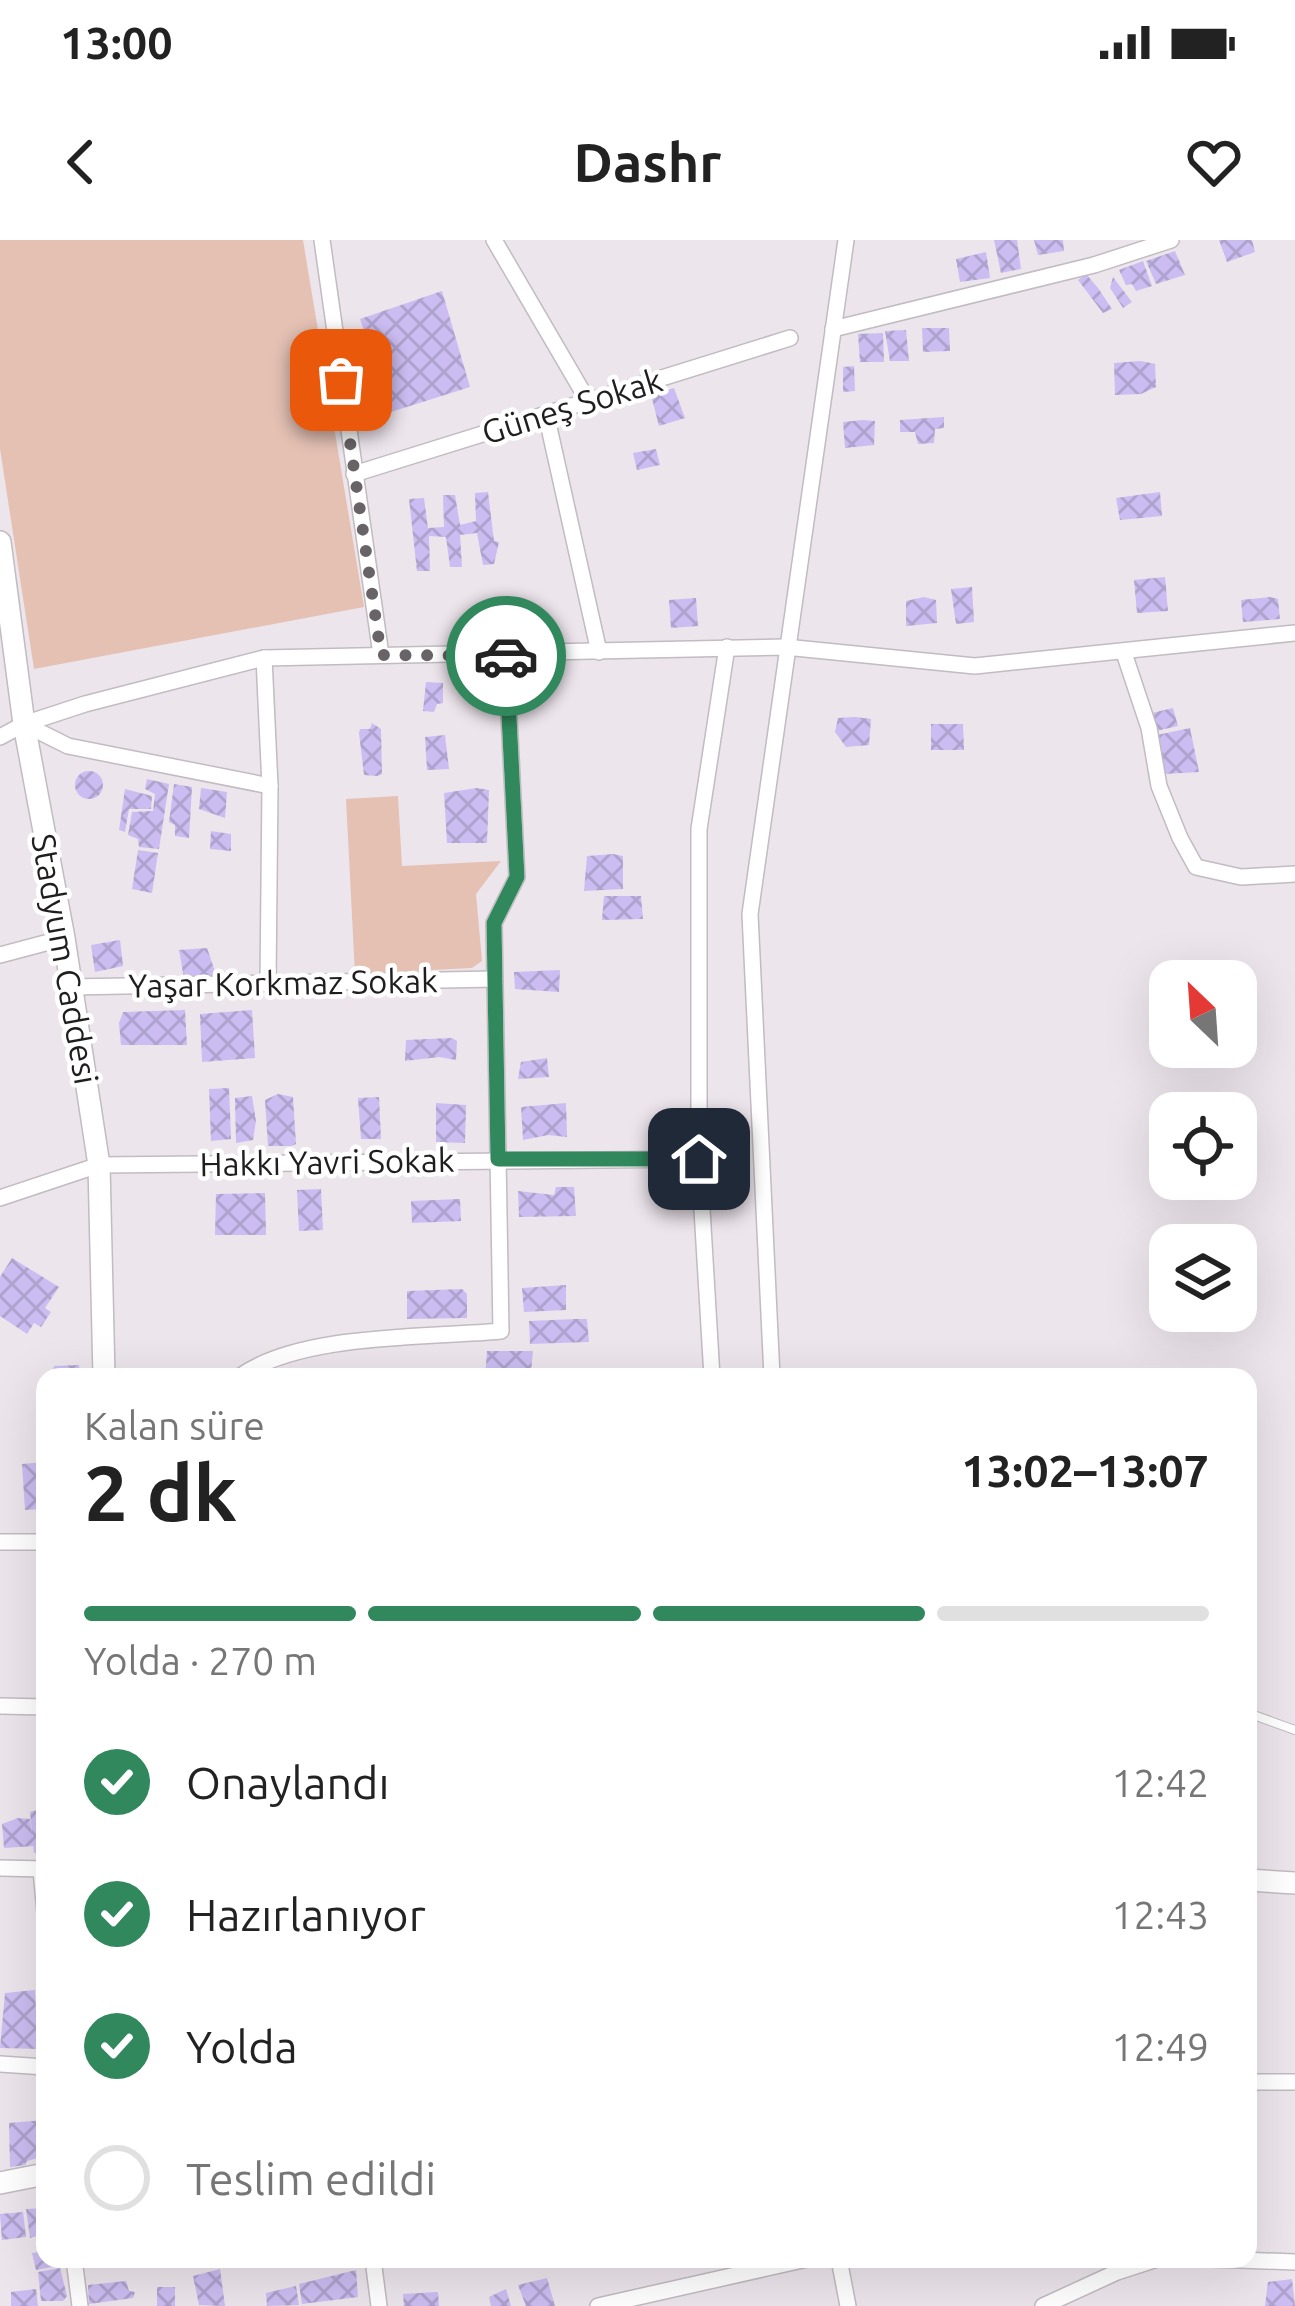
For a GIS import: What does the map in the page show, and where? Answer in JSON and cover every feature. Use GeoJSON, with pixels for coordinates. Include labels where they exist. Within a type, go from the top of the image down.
{"type":"FeatureCollection","features":[{"type":"Feature","properties":{"kind":"street"},"geometry":{"type":"LineString","coordinates":[[322,240],[381,655]]}},
{"type":"Feature","properties":{"kind":"street"},"geometry":{"type":"LineString","coordinates":[[494,240],[588,401]]}},
{"type":"Feature","properties":{"kind":"street"},"geometry":{"type":"LineString","coordinates":[[772,1368],[750,914],[846,240]]}},
{"type":"Feature","properties":{"kind":"street"},"geometry":{"type":"LineString","coordinates":[[832,329],[1094,265],[1172,240]]}},
{"type":"Feature","properties":{"kind":"street","name":"Güneş Sokak"},"geometry":{"type":"LineString","coordinates":[[354,474],[790,338]]}},
{"type":"Feature","properties":{"kind":"street"},"geometry":{"type":"LineString","coordinates":[[546,414],[599,652]]}},
{"type":"Feature","properties":{"kind":"street","name":"Stadyum Caddesi"},"geometry":{"type":"LineString","coordinates":[[0,542],[6,621],[64,938],[99,1165],[104,1368]]}},
{"type":"Feature","properties":{"kind":"street"},"geometry":{"type":"LineString","coordinates":[[0,737],[24,724],[264,658],[785,647],[975,666],[1295,633]]}},
{"type":"Feature","properties":{"kind":"street"},"geometry":{"type":"LineString","coordinates":[[711,1368],[699,1159],[699,830],[728,647]]}},
{"type":"Feature","properties":{"kind":"street"},"geometry":{"type":"LineString","coordinates":[[1124,653],[1149,728],[1159,786],[1196,867],[1241,878],[1295,874]]}},
{"type":"Feature","properties":{"kind":"street"},"geometry":{"type":"LineString","coordinates":[[251,1368],[301,1348],[501,1331],[494,923],[517,877],[506,656]]}},
{"type":"Feature","properties":{"kind":"street"},"geometry":{"type":"LineString","coordinates":[[264,658],[270,786],[268,982]]}},
{"type":"Feature","properties":{"kind":"street"},"geometry":{"type":"LineString","coordinates":[[24,724],[68,746],[270,786]]}},
{"type":"Feature","properties":{"kind":"street"},"geometry":{"type":"LineString","coordinates":[[0,955],[64,938]]}},
{"type":"Feature","properties":{"kind":"street","name":"Yaşar Korkmaz Sokak"},"geometry":{"type":"LineString","coordinates":[[71,987],[495,979]]}},
{"type":"Feature","properties":{"kind":"street","name":"Hakkı Yavri Sokak"},"geometry":{"type":"LineString","coordinates":[[0,1198],[99,1165],[699,1159]]}},
{"type":"Feature","properties":{"kind":"street"},"geometry":{"type":"LineString","coordinates":[[0,1531],[0,1542],[36,1542]]}},
{"type":"Feature","properties":{"kind":"street"},"geometry":{"type":"LineString","coordinates":[[0,1706],[36,1707]]}},
{"type":"Feature","properties":{"kind":"street"},"geometry":{"type":"LineString","coordinates":[[0,1868],[36,1870]]}},
{"type":"Feature","properties":{"kind":"street"},"geometry":{"type":"LineString","coordinates":[[1257,1881],[1295,1883]]}},
{"type":"Feature","properties":{"kind":"street"},"geometry":{"type":"LineString","coordinates":[[0,2064],[36,2066]]}},
{"type":"Feature","properties":{"kind":"street"},"geometry":{"type":"LineString","coordinates":[[1257,2082],[1295,2082]]}},
{"type":"Feature","properties":{"kind":"street"},"geometry":{"type":"LineString","coordinates":[[0,2183],[36,2176]]}},
{"type":"Feature","properties":{"kind":"street"},"geometry":{"type":"LineString","coordinates":[[1257,2261],[1295,2262]]}},
{"type":"Feature","properties":{"kind":"street"},"geometry":{"type":"LineString","coordinates":[[75,2268],[80,2306]]}},
{"type":"Feature","properties":{"kind":"street"},"geometry":{"type":"LineString","coordinates":[[375,2268],[379,2306]]}},
{"type":"Feature","properties":{"kind":"street"},"geometry":{"type":"LineString","coordinates":[[598,2306],[767,2268]]}},
{"type":"Feature","properties":{"kind":"street"},"geometry":{"type":"LineString","coordinates":[[841,2268],[848,2306]]}},
{"type":"Feature","properties":{"kind":"street"},"geometry":{"type":"LineString","coordinates":[[1043,2306],[1129,2268]]}},
{"type":"Feature","properties":{"kind":"lane"},"geometry":{"type":"LineString","coordinates":[[1257,1716],[1295,1730]]}},
{"type":"Feature","properties":{"kind":"shaded area"},"geometry":{"type":"Polygon","coordinates":[[[0,240],[303,240],[364,607],[34,669],[0,449],[0,240]]]}},
{"type":"Feature","properties":{"kind":"shaded area"},"geometry":{"type":"Polygon","coordinates":[[[398,796],[402,866],[501,861],[476,894],[482,961],[472,968],[355,974],[346,799],[398,796]]]}},
{"type":"Feature","properties":{"kind":"building"},"geometry":{"type":"Polygon","coordinates":[[[994,240],[1017,240],[1021,269],[1001,273],[994,240]]]}},
{"type":"Feature","properties":{"kind":"building"},"geometry":{"type":"Polygon","coordinates":[[[1034,240],[1063,240],[1064,251],[1038,255],[1034,240]]]}},
{"type":"Feature","properties":{"kind":"building"},"geometry":{"type":"Polygon","coordinates":[[[1219,240],[1252,240],[1255,252],[1227,262],[1219,240]]]}},
{"type":"Feature","properties":{"kind":"building"},"geometry":{"type":"Polygon","coordinates":[[[1175,251],[1185,275],[1156,284],[1146,261],[1175,251]]]}},
{"type":"Feature","properties":{"kind":"building"},"geometry":{"type":"Polygon","coordinates":[[[986,252],[990,278],[960,282],[956,259],[986,252]]]}},
{"type":"Feature","properties":{"kind":"building"},"geometry":{"type":"Polygon","coordinates":[[[1143,261],[1152,286],[1136,291],[1132,284],[1126,285],[1119,270],[1143,261]]]}},
{"type":"Feature","properties":{"kind":"building"},"geometry":{"type":"Polygon","coordinates":[[[1086,274],[1112,309],[1103,313],[1078,280],[1086,274]]]}},
{"type":"Feature","properties":{"kind":"building"},"geometry":{"type":"Polygon","coordinates":[[[1113,277],[1132,302],[1123,308],[1110,288],[1113,277]]]}},
{"type":"Feature","properties":{"kind":"building"},"geometry":{"type":"Polygon","coordinates":[[[442,291],[470,387],[391,412],[360,319],[442,291]]]}},
{"type":"Feature","properties":{"kind":"building"},"geometry":{"type":"Polygon","coordinates":[[[922,328],[949,328],[950,351],[923,352],[922,328]]]}},
{"type":"Feature","properties":{"kind":"building"},"geometry":{"type":"Polygon","coordinates":[[[906,330],[909,361],[890,361],[885,331],[906,330]]]}},
{"type":"Feature","properties":{"kind":"building"},"geometry":{"type":"Polygon","coordinates":[[[883,333],[884,362],[860,362],[858,334],[883,333]]]}},
{"type":"Feature","properties":{"kind":"building"},"geometry":{"type":"Polygon","coordinates":[[[1114,363],[1155,364],[1156,387],[1141,394],[1115,395],[1114,363]]]}},
{"type":"Feature","properties":{"kind":"building"},"geometry":{"type":"Polygon","coordinates":[[[854,366],[855,391],[843,392],[843,367],[854,366]]]}},
{"type":"Feature","properties":{"kind":"building"},"geometry":{"type":"Polygon","coordinates":[[[674,388],[685,418],[659,426],[651,395],[674,388]]]}},
{"type":"Feature","properties":{"kind":"building"},"geometry":{"type":"Polygon","coordinates":[[[944,417],[944,428],[935,429],[934,443],[918,444],[915,432],[900,432],[900,420],[944,417]]]}},
{"type":"Feature","properties":{"kind":"building"},"geometry":{"type":"Polygon","coordinates":[[[875,421],[874,445],[845,448],[843,422],[875,421]]]}},
{"type":"Feature","properties":{"kind":"building"},"geometry":{"type":"Polygon","coordinates":[[[656,449],[660,465],[637,470],[633,453],[656,449]]]}},
{"type":"Feature","properties":{"kind":"building"},"geometry":{"type":"Polygon","coordinates":[[[488,492],[494,541],[499,542],[494,564],[483,565],[477,533],[460,535],[462,567],[450,567],[446,537],[429,536],[430,571],[417,571],[409,499],[424,498],[428,528],[444,527],[443,495],[455,495],[460,525],[476,521],[475,493],[488,492]]]}},
{"type":"Feature","properties":{"kind":"building"},"geometry":{"type":"Polygon","coordinates":[[[1160,492],[1162,516],[1120,520],[1116,498],[1160,492]]]}},
{"type":"Feature","properties":{"kind":"building"},"geometry":{"type":"Polygon","coordinates":[[[1165,577],[1168,611],[1137,613],[1134,580],[1165,577]]]}},
{"type":"Feature","properties":{"kind":"building"},"geometry":{"type":"Polygon","coordinates":[[[972,587],[974,622],[956,624],[951,589],[972,587]]]}},
{"type":"Feature","properties":{"kind":"building"},"geometry":{"type":"Polygon","coordinates":[[[696,598],[698,626],[671,628],[669,600],[696,598]]]}},
{"type":"Feature","properties":{"kind":"building"},"geometry":{"type":"Polygon","coordinates":[[[1278,599],[1280,619],[1243,622],[1241,600],[1278,599]]]}},
{"type":"Feature","properties":{"kind":"building"},"geometry":{"type":"Polygon","coordinates":[[[936,600],[937,623],[906,626],[906,601],[936,600]]]}},
{"type":"Feature","properties":{"kind":"building"},"geometry":{"type":"Polygon","coordinates":[[[426,682],[443,683],[443,703],[434,712],[423,711],[426,682]]]}},
{"type":"Feature","properties":{"kind":"building"},"geometry":{"type":"Polygon","coordinates":[[[1173,708],[1178,726],[1156,731],[1152,713],[1173,708]]]}},
{"type":"Feature","properties":{"kind":"building"},"geometry":{"type":"Polygon","coordinates":[[[838,718],[871,719],[869,745],[846,747],[835,732],[838,718]]]}},
{"type":"Feature","properties":{"kind":"building"},"geometry":{"type":"Polygon","coordinates":[[[372,723],[381,729],[382,774],[377,776],[364,775],[359,733],[372,723]]]}},
{"type":"Feature","properties":{"kind":"building"},"geometry":{"type":"Polygon","coordinates":[[[931,724],[963,724],[964,750],[931,750],[931,724]]]}},
{"type":"Feature","properties":{"kind":"building"},"geometry":{"type":"Polygon","coordinates":[[[1190,728],[1199,772],[1165,774],[1157,735],[1190,728]]]}},
{"type":"Feature","properties":{"kind":"building"},"geometry":{"type":"Polygon","coordinates":[[[445,735],[449,769],[427,770],[425,737],[445,735]]]}},
{"type":"Feature","properties":{"kind":"building"},"geometry":{"type":"Polygon","coordinates":[[[89,771],[99,775],[103,785],[99,795],[89,799],[79,795],[75,785],[79,775],[89,771]]]}},
{"type":"Feature","properties":{"kind":"building"},"geometry":{"type":"Polygon","coordinates":[[[147,779],[169,784],[159,849],[139,847],[138,839],[128,835],[132,812],[153,811],[155,794],[145,789],[147,779]]]}},
{"type":"Feature","properties":{"kind":"building"},"geometry":{"type":"Polygon","coordinates":[[[174,784],[192,787],[189,838],[175,836],[175,825],[169,822],[174,784]]]}},
{"type":"Feature","properties":{"kind":"building"},"geometry":{"type":"Polygon","coordinates":[[[201,788],[227,792],[225,818],[199,809],[201,788]]]}},
{"type":"Feature","properties":{"kind":"building"},"geometry":{"type":"Polygon","coordinates":[[[125,789],[152,796],[151,809],[129,809],[125,832],[119,830],[125,789]]]}},
{"type":"Feature","properties":{"kind":"building"},"geometry":{"type":"Polygon","coordinates":[[[489,790],[487,843],[447,843],[444,793],[489,790]]]}},
{"type":"Feature","properties":{"kind":"building"},"geometry":{"type":"Polygon","coordinates":[[[211,831],[231,834],[231,851],[210,849],[211,831]]]}},
{"type":"Feature","properties":{"kind":"building"},"geometry":{"type":"Polygon","coordinates":[[[138,850],[158,853],[152,893],[132,889],[138,850]]]}},
{"type":"Feature","properties":{"kind":"building"},"geometry":{"type":"Polygon","coordinates":[[[587,856],[623,856],[623,889],[584,891],[587,856]]]}},
{"type":"Feature","properties":{"kind":"building"},"geometry":{"type":"Polygon","coordinates":[[[604,896],[641,896],[643,919],[602,920],[604,896]]]}},
{"type":"Feature","properties":{"kind":"building"},"geometry":{"type":"Polygon","coordinates":[[[120,940],[123,966],[95,972],[91,945],[120,940]]]}},
{"type":"Feature","properties":{"kind":"building"},"geometry":{"type":"Polygon","coordinates":[[[207,948],[217,977],[184,979],[179,950],[207,948]]]}},
{"type":"Feature","properties":{"kind":"building"},"geometry":{"type":"Polygon","coordinates":[[[560,970],[559,992],[515,989],[514,972],[560,970]]]}},
{"type":"Feature","properties":{"kind":"building"},"geometry":{"type":"Polygon","coordinates":[[[185,1010],[187,1045],[121,1045],[123,1012],[185,1010]]]}},
{"type":"Feature","properties":{"kind":"building"},"geometry":{"type":"Polygon","coordinates":[[[252,1010],[255,1058],[202,1062],[200,1014],[252,1010]]]}},
{"type":"Feature","properties":{"kind":"building"},"geometry":{"type":"Polygon","coordinates":[[[406,1040],[457,1041],[456,1060],[405,1061],[406,1040]]]}},
{"type":"Feature","properties":{"kind":"building"},"geometry":{"type":"Polygon","coordinates":[[[547,1058],[549,1077],[518,1079],[521,1062],[547,1058]]]}},
{"type":"Feature","properties":{"kind":"building"},"geometry":{"type":"Polygon","coordinates":[[[229,1088],[231,1139],[211,1141],[209,1089],[229,1088]]]}},
{"type":"Feature","properties":{"kind":"building"},"geometry":{"type":"Polygon","coordinates":[[[278,1094],[293,1097],[296,1144],[291,1146],[268,1146],[265,1100],[278,1094]]]}},
{"type":"Feature","properties":{"kind":"building"},"geometry":{"type":"Polygon","coordinates":[[[252,1096],[253,1140],[236,1143],[235,1098],[252,1096]]]}},
{"type":"Feature","properties":{"kind":"building"},"geometry":{"type":"Polygon","coordinates":[[[379,1097],[381,1139],[361,1139],[358,1098],[379,1097]]]}},
{"type":"Feature","properties":{"kind":"building"},"geometry":{"type":"Polygon","coordinates":[[[436,1103],[466,1105],[465,1143],[436,1142],[436,1103]]]}},
{"type":"Feature","properties":{"kind":"building"},"geometry":{"type":"Polygon","coordinates":[[[566,1103],[567,1137],[523,1140],[521,1107],[566,1103]]]}},
{"type":"Feature","properties":{"kind":"building"},"geometry":{"type":"Polygon","coordinates":[[[556,1187],[574,1187],[576,1216],[519,1217],[518,1191],[554,1195],[556,1187]]]}},
{"type":"Feature","properties":{"kind":"building"},"geometry":{"type":"Polygon","coordinates":[[[321,1189],[323,1230],[299,1231],[297,1190],[321,1189]]]}},
{"type":"Feature","properties":{"kind":"building"},"geometry":{"type":"Polygon","coordinates":[[[265,1193],[266,1235],[215,1235],[216,1194],[265,1193]]]}},
{"type":"Feature","properties":{"kind":"building"},"geometry":{"type":"Polygon","coordinates":[[[460,1199],[461,1221],[412,1223],[411,1201],[460,1199]]]}},
{"type":"Feature","properties":{"kind":"building"},"geometry":{"type":"Polygon","coordinates":[[[12,1258],[59,1287],[45,1308],[51,1312],[41,1327],[34,1323],[27,1334],[0,1316],[0,1277],[12,1258]]]}},
{"type":"Feature","properties":{"kind":"building"},"geometry":{"type":"Polygon","coordinates":[[[566,1285],[566,1310],[524,1312],[522,1288],[566,1285]]]}},
{"type":"Feature","properties":{"kind":"building"},"geometry":{"type":"Polygon","coordinates":[[[462,1289],[467,1294],[467,1318],[407,1319],[407,1291],[462,1289]]]}},
{"type":"Feature","properties":{"kind":"building"},"geometry":{"type":"Polygon","coordinates":[[[587,1319],[589,1342],[530,1344],[529,1321],[587,1319]]]}},
{"type":"Feature","properties":{"kind":"building"},"geometry":{"type":"Polygon","coordinates":[[[487,1351],[533,1351],[531,1368],[486,1368],[487,1351]]]}},
{"type":"Feature","properties":{"kind":"building"},"geometry":{"type":"Polygon","coordinates":[[[36,1463],[36,1509],[25,1510],[22,1464],[36,1463]]]}},
{"type":"Feature","properties":{"kind":"building"},"geometry":{"type":"Polygon","coordinates":[[[36,1810],[36,1853],[34,1853],[30,1812],[36,1810]]]}},
{"type":"Feature","properties":{"kind":"building"},"geometry":{"type":"Polygon","coordinates":[[[30,1819],[34,1846],[4,1848],[2,1824],[30,1819]]]}},
{"type":"Feature","properties":{"kind":"building"},"geometry":{"type":"Polygon","coordinates":[[[35,1990],[36,2049],[0,2048],[5,1993],[35,1990]]]}},
{"type":"Feature","properties":{"kind":"building"},"geometry":{"type":"Polygon","coordinates":[[[36,2121],[36,2159],[25,2165],[10,2167],[9,2123],[36,2121]]]}},
{"type":"Feature","properties":{"kind":"building"},"geometry":{"type":"Polygon","coordinates":[[[36,2208],[36,2236],[30,2238],[26,2209],[36,2208]]]}},
{"type":"Feature","properties":{"kind":"building"},"geometry":{"type":"Polygon","coordinates":[[[23,2212],[26,2237],[2,2240],[0,2214],[23,2212]]]}},
{"type":"Feature","properties":{"kind":"building"},"geometry":{"type":"Polygon","coordinates":[[[60,2268],[67,2296],[63,2301],[41,2301],[38,2272],[60,2268]]]}},
{"type":"Feature","properties":{"kind":"building"},"geometry":{"type":"Polygon","coordinates":[[[220,2269],[225,2306],[199,2305],[193,2276],[220,2269]]]}},
{"type":"Feature","properties":{"kind":"building"},"geometry":{"type":"Polygon","coordinates":[[[356,2270],[358,2297],[302,2304],[299,2284],[356,2270]]]}},
{"type":"Feature","properties":{"kind":"building"},"geometry":{"type":"Polygon","coordinates":[[[547,2278],[555,2306],[526,2306],[518,2285],[547,2278]]]}},
{"type":"Feature","properties":{"kind":"building"},"geometry":{"type":"Polygon","coordinates":[[[1292,2279],[1295,2306],[1265,2306],[1268,2282],[1292,2279]]]}},
{"type":"Feature","properties":{"kind":"building"},"geometry":{"type":"Polygon","coordinates":[[[126,2281],[129,2291],[135,2292],[133,2298],[89,2304],[88,2285],[126,2281]]]}},
{"type":"Feature","properties":{"kind":"building"},"geometry":{"type":"Polygon","coordinates":[[[296,2286],[299,2305],[267,2306],[266,2293],[296,2286]]]}},
{"type":"Feature","properties":{"kind":"building"},"geometry":{"type":"Polygon","coordinates":[[[157,2287],[175,2287],[175,2306],[157,2306],[157,2287]]]}},
{"type":"Feature","properties":{"kind":"building"},"geometry":{"type":"Polygon","coordinates":[[[36,2289],[38,2306],[11,2306],[11,2292],[36,2289]]]}},
{"type":"Feature","properties":{"kind":"building"},"geometry":{"type":"Polygon","coordinates":[[[506,2289],[511,2306],[491,2306],[489,2297],[506,2289]]]}},
{"type":"Feature","properties":{"kind":"building"},"geometry":{"type":"Polygon","coordinates":[[[438,2292],[439,2306],[404,2306],[403,2294],[438,2292]]]}},
{"type":"Feature","properties":{"kind":"way so far"},"geometry":{"type":"LineString","coordinates":[[341,380],[381,655],[506,656]]}},
{"type":"Feature","properties":{"kind":"route"},"geometry":{"type":"LineString","coordinates":[[506,656],[517,877],[494,923],[498,1159],[699,1159]]}}]}
